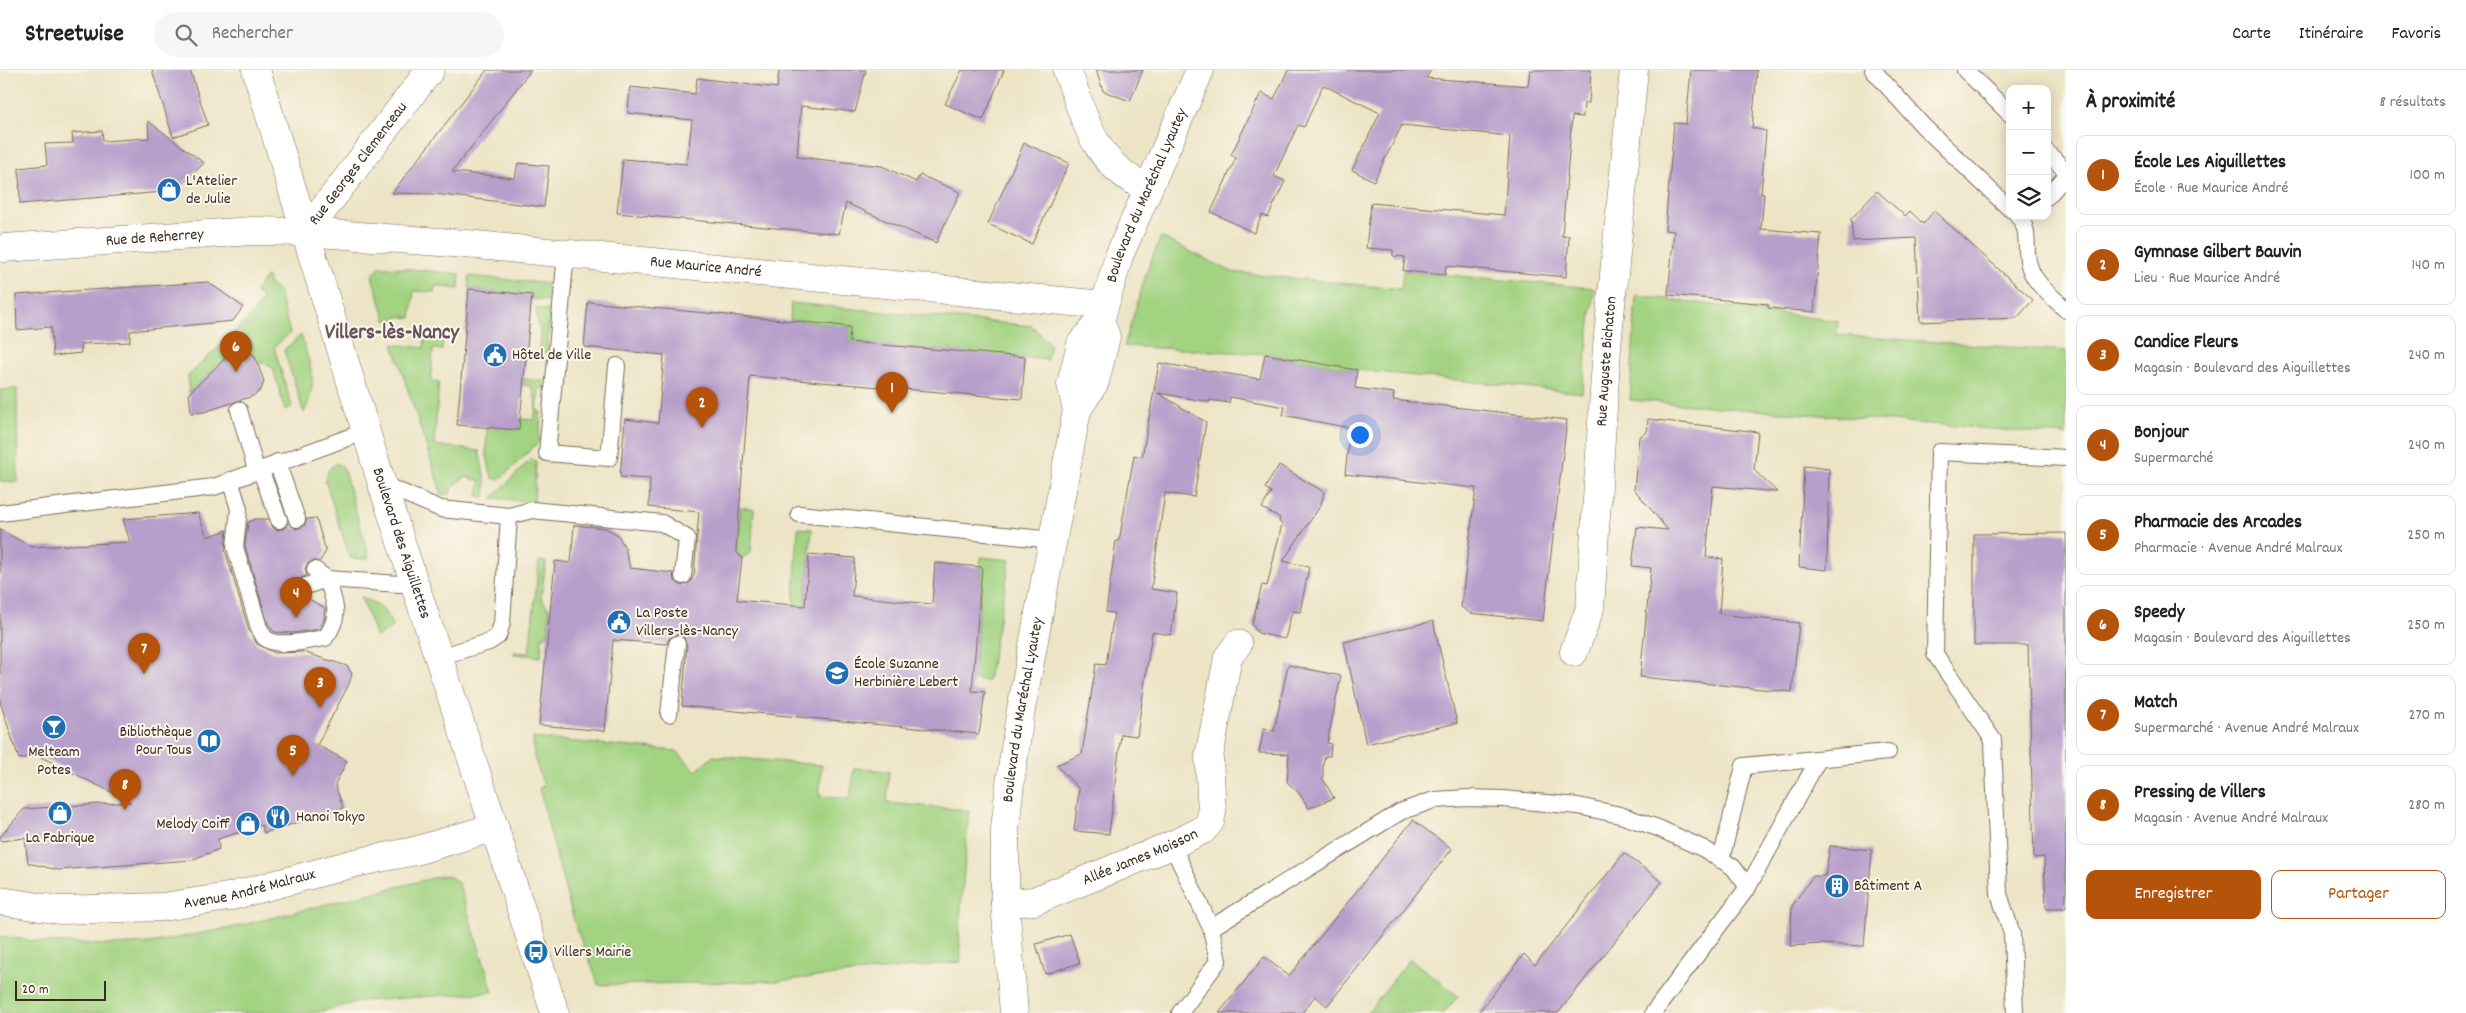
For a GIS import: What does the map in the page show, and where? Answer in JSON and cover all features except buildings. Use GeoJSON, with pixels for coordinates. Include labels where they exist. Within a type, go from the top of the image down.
{"type":"FeatureCollection","features":[{"type":"Feature","properties":{"kind":"street","name":"Boulevard des Aiguillettes"},"geometry":{"type":"LineString","coordinates":[[256,70],[382,484],[555,1013]]}},
{"type":"Feature","properties":{"kind":"street","name":"Rue Georges Clemenceau"},"geometry":{"type":"LineString","coordinates":[[306,232],[430,70]]}},
{"type":"Feature","properties":{"kind":"street"},"geometry":{"type":"LineString","coordinates":[[1067,70],[1092,137],[1102,154],[1126,176],[1147,187]]}},
{"type":"Feature","properties":{"kind":"street","name":"Boulevard du Maréchal Lyautey"},"geometry":{"type":"LineString","coordinates":[[1014,1013],[1005,903],[1005,829],[1020,716],[1077,410],[1095,382],[1106,337],[1102,313],[1119,256],[1147,187],[1200,70]]}},
{"type":"Feature","properties":{"kind":"street","name":"Rue Auguste Bichaton"},"geometry":{"type":"LineString","coordinates":[[1574,652],[1590,608],[1607,346],[1634,70]]}},
{"type":"Feature","properties":{"kind":"street","name":"Rue de Reherrey"},"geometry":{"type":"LineString","coordinates":[[2,247],[252,231],[306,232]]}},
{"type":"Feature","properties":{"kind":"street","name":"Rue Maurice André"},"geometry":{"type":"LineString","coordinates":[[306,232],[566,254],[1102,313]]}},
{"type":"Feature","properties":{"kind":"street","name":"Allée James Moisson"},"geometry":{"type":"LineString","coordinates":[[1005,903],[1034,901],[1172,845],[1203,830],[1210,822],[1212,812],[1209,757],[1228,657],[1238,644]]}},
{"type":"Feature","properties":{"kind":"street","name":"Avenue André Malraux"},"geometry":{"type":"LineString","coordinates":[[0,901],[60,910],[163,907],[228,897],[355,863],[415,851],[495,827]]}},
{"type":"Feature","properties":{"kind":"lane"},"geometry":{"type":"LineString","coordinates":[[1873,70],[1923,126],[2006,205]]}},
{"type":"Feature","properties":{"kind":"lane"},"geometry":{"type":"LineString","coordinates":[[1966,70],[2006,110]]}},
{"type":"Feature","properties":{"kind":"lane"},"geometry":{"type":"LineString","coordinates":[[2051,156],[2066,171]]}},
{"type":"Feature","properties":{"kind":"lane"},"geometry":{"type":"LineString","coordinates":[[2051,193],[2066,176]]}},
{"type":"Feature","properties":{"kind":"lane"},"geometry":{"type":"LineString","coordinates":[[2024,220],[2030,269],[2045,290],[2066,310]]}},
{"type":"Feature","properties":{"kind":"lane"},"geometry":{"type":"LineString","coordinates":[[566,254],[547,453],[609,458],[617,366]]}},
{"type":"Feature","properties":{"kind":"lane"},"geometry":{"type":"LineString","coordinates":[[240,410],[258,469],[279,520]]}},
{"type":"Feature","properties":{"kind":"lane"},"geometry":{"type":"LineString","coordinates":[[0,513],[214,487],[277,462],[366,431]]}},
{"type":"Feature","properties":{"kind":"lane"},"geometry":{"type":"LineString","coordinates":[[2015,1013],[2012,934],[1999,894],[1993,740],[1935,654],[1939,452],[2066,458]]}},
{"type":"Feature","properties":{"kind":"lane"},"geometry":{"type":"LineString","coordinates":[[277,462],[297,520]]}},
{"type":"Feature","properties":{"kind":"lane"},"geometry":{"type":"LineString","coordinates":[[230,480],[239,509],[235,548],[259,628],[265,638],[273,642],[294,644],[325,638],[334,625],[336,608],[321,574]]}},
{"type":"Feature","properties":{"kind":"lane"},"geometry":{"type":"LineString","coordinates":[[382,484],[441,509],[509,516],[532,510],[662,523],[687,538],[683,576]]}},
{"type":"Feature","properties":{"kind":"lane"},"geometry":{"type":"LineString","coordinates":[[799,514],[1053,540]]}},
{"type":"Feature","properties":{"kind":"lane"},"geometry":{"type":"LineString","coordinates":[[439,657],[488,642],[498,636],[502,623],[509,516]]}},
{"type":"Feature","properties":{"kind":"lane"},"geometry":{"type":"LineString","coordinates":[[306,586],[321,574],[415,585]]}},
{"type":"Feature","properties":{"kind":"lane"},"geometry":{"type":"LineString","coordinates":[[669,714],[677,644]]}},
{"type":"Feature","properties":{"kind":"lane"},"geometry":{"type":"LineString","coordinates":[[1721,860],[1744,766],[1888,752]]}},
{"type":"Feature","properties":{"kind":"lane"},"geometry":{"type":"LineString","coordinates":[[1653,1013],[1748,886],[1818,760]]}},
{"type":"Feature","properties":{"kind":"lane"},"geometry":{"type":"LineString","coordinates":[[1211,928],[1400,812],[1434,800],[1504,798],[1578,806],[1620,815],[1658,828],[1704,849],[1733,867],[1748,886]]}},
{"type":"Feature","properties":{"kind":"lane"},"geometry":{"type":"LineString","coordinates":[[1172,845],[1211,928],[1218,961],[1180,1013]]}},
{"type":"Feature","properties":{"kind":"green space"},"geometry":{"type":"Polygon","coordinates":[[[1161,237],[1232,272],[1401,289],[1403,271],[1594,288],[1582,393],[1357,370],[1265,354],[1124,346],[1148,268],[1161,237]]]}},
{"type":"Feature","properties":{"kind":"green space"},"geometry":{"type":"Polygon","coordinates":[[[380,266],[460,274],[459,289],[435,286],[434,292],[414,291],[411,318],[398,316],[397,321],[386,320],[372,276],[380,266]]]}},
{"type":"Feature","properties":{"kind":"green space"},"geometry":{"type":"Polygon","coordinates":[[[469,276],[552,284],[551,301],[532,299],[532,296],[469,289],[469,276]]]}},
{"type":"Feature","properties":{"kind":"green space"},"geometry":{"type":"Polygon","coordinates":[[[266,277],[270,279],[267,283],[278,290],[290,333],[274,347],[292,407],[285,410],[273,368],[265,363],[259,363],[254,355],[245,349],[236,350],[189,393],[188,376],[253,314],[263,298],[255,291],[266,277]]]}},
{"type":"Feature","properties":{"kind":"green space"},"geometry":{"type":"Polygon","coordinates":[[[1636,295],[1838,321],[1837,335],[2066,351],[2066,435],[1630,400],[1636,295]]]}},
{"type":"Feature","properties":{"kind":"green space"},"geometry":{"type":"Polygon","coordinates":[[[791,303],[1032,326],[1050,344],[1047,360],[849,342],[850,327],[841,326],[833,340],[834,325],[790,320],[791,303]]]}},
{"type":"Feature","properties":{"kind":"green space"},"geometry":{"type":"Polygon","coordinates":[[[536,309],[550,310],[547,353],[539,352],[540,327],[538,326],[536,309]]]}},
{"type":"Feature","properties":{"kind":"green space"},"geometry":{"type":"Polygon","coordinates":[[[301,335],[312,374],[309,402],[304,413],[284,350],[301,335]]]}},
{"type":"Feature","properties":{"kind":"green space"},"geometry":{"type":"Polygon","coordinates":[[[425,337],[443,339],[442,350],[433,349],[431,380],[439,382],[434,445],[479,451],[486,485],[485,497],[478,496],[481,481],[465,477],[453,487],[450,494],[442,495],[393,344],[424,348],[425,337]]]}},
{"type":"Feature","properties":{"kind":"green space"},"geometry":{"type":"Polygon","coordinates":[[[524,379],[544,381],[544,389],[539,389],[537,411],[541,412],[539,442],[499,480],[492,478],[486,452],[487,427],[519,430],[520,419],[533,420],[536,403],[531,386],[523,385],[524,379]]]}},
{"type":"Feature","properties":{"kind":"green space"},"geometry":{"type":"Polygon","coordinates":[[[17,389],[18,482],[0,481],[0,390],[17,389]]]}},
{"type":"Feature","properties":{"kind":"green space"},"geometry":{"type":"Polygon","coordinates":[[[531,459],[536,461],[534,502],[492,498],[531,459]]]}},
{"type":"Feature","properties":{"kind":"green space"},"geometry":{"type":"Polygon","coordinates":[[[336,463],[343,467],[369,557],[366,559],[350,558],[325,480],[329,469],[336,463]]]}},
{"type":"Feature","properties":{"kind":"green space"},"geometry":{"type":"Polygon","coordinates":[[[740,507],[754,509],[751,553],[742,558],[736,551],[740,507]]]}},
{"type":"Feature","properties":{"kind":"green space"},"geometry":{"type":"Polygon","coordinates":[[[798,528],[812,529],[802,636],[792,635],[798,528]]]}},
{"type":"Feature","properties":{"kind":"green space"},"geometry":{"type":"Polygon","coordinates":[[[981,557],[1010,560],[988,681],[965,678],[975,661],[982,568],[980,567],[981,557]]]}},
{"type":"Feature","properties":{"kind":"green space"},"geometry":{"type":"Polygon","coordinates":[[[539,561],[546,562],[541,598],[550,610],[548,633],[542,637],[541,657],[514,654],[514,652],[529,653],[539,561]]]}},
{"type":"Feature","properties":{"kind":"green space"},"geometry":{"type":"Polygon","coordinates":[[[361,597],[381,608],[388,616],[393,627],[376,637],[361,597]]]}},
{"type":"Feature","properties":{"kind":"green space"},"geometry":{"type":"Polygon","coordinates":[[[533,738],[677,751],[696,771],[713,756],[822,765],[819,796],[850,799],[854,768],[889,771],[887,803],[969,810],[959,931],[961,962],[777,981],[598,985],[576,927],[561,875],[539,788],[544,786],[534,758],[533,738]]]}},
{"type":"Feature","properties":{"kind":"green space"},"geometry":{"type":"Polygon","coordinates":[[[445,875],[451,877],[459,884],[493,992],[363,1001],[314,1013],[0,1013],[0,936],[42,942],[111,945],[150,943],[234,927],[445,875]]]}},
{"type":"Feature","properties":{"kind":"green space"},"geometry":{"type":"Polygon","coordinates":[[[1410,959],[1458,996],[1444,1013],[1367,1013],[1410,959]]]}},
{"type":"Feature","properties":{"kind":"place","name":"L'Atelier de Julie"},"geometry":{"type":"Point","coordinates":[169,190]}},
{"type":"Feature","properties":{"kind":"place","name":"Hôtel de Ville"},"geometry":{"type":"Point","coordinates":[495,355]}},
{"type":"Feature","properties":{"kind":"place","name":"Speedy"},"geometry":{"type":"Point","coordinates":[236,372]}},
{"type":"Feature","properties":{"kind":"place","name":"École Les Aiguillettes"},"geometry":{"type":"Point","coordinates":[892,413]}},
{"type":"Feature","properties":{"kind":"place","name":"Gymnase Gilbert Bauvin"},"geometry":{"type":"Point","coordinates":[702,428]}},
{"type":"Feature","properties":{"kind":"place","name":"Bonjour"},"geometry":{"type":"Point","coordinates":[296,618]}},
{"type":"Feature","properties":{"kind":"place","name":"La Poste Villers-lès-Nancy"},"geometry":{"type":"Point","coordinates":[619,622]}},
{"type":"Feature","properties":{"kind":"place","name":"École Suzanne Herbinière Lebert"},"geometry":{"type":"Point","coordinates":[837,673]}},
{"type":"Feature","properties":{"kind":"place","name":"Match"},"geometry":{"type":"Point","coordinates":[144,674]}},
{"type":"Feature","properties":{"kind":"place","name":"Candice Fleurs"},"geometry":{"type":"Point","coordinates":[320,708]}},
{"type":"Feature","properties":{"kind":"place","name":"Melteam Potes"},"geometry":{"type":"Point","coordinates":[54,727]}},
{"type":"Feature","properties":{"kind":"place","name":"Bibliothèque Pour Tous"},"geometry":{"type":"Point","coordinates":[209,741]}},
{"type":"Feature","properties":{"kind":"place","name":"Pharmacie des Arcades"},"geometry":{"type":"Point","coordinates":[293,776]}},
{"type":"Feature","properties":{"kind":"place","name":"Pressing de Villers"},"geometry":{"type":"Point","coordinates":[125,810]}},
{"type":"Feature","properties":{"kind":"place","name":"La Fabrique"},"geometry":{"type":"Point","coordinates":[60,813]}},
{"type":"Feature","properties":{"kind":"place","name":"Hanoi Tokyo"},"geometry":{"type":"Point","coordinates":[278,817]}},
{"type":"Feature","properties":{"kind":"place","name":"Melody Coiff"},"geometry":{"type":"Point","coordinates":[248,824]}},
{"type":"Feature","properties":{"kind":"place","name":"Bâtiment A"},"geometry":{"type":"Point","coordinates":[1837,886]}},
{"type":"Feature","properties":{"kind":"place","name":"Villers Mairie"},"geometry":{"type":"Point","coordinates":[536,952]}},
{"type":"Feature","properties":{"kind":"district","name":"Villers-lès-Nancy"},"geometry":{"type":"Point","coordinates":[392,334]}}]}
